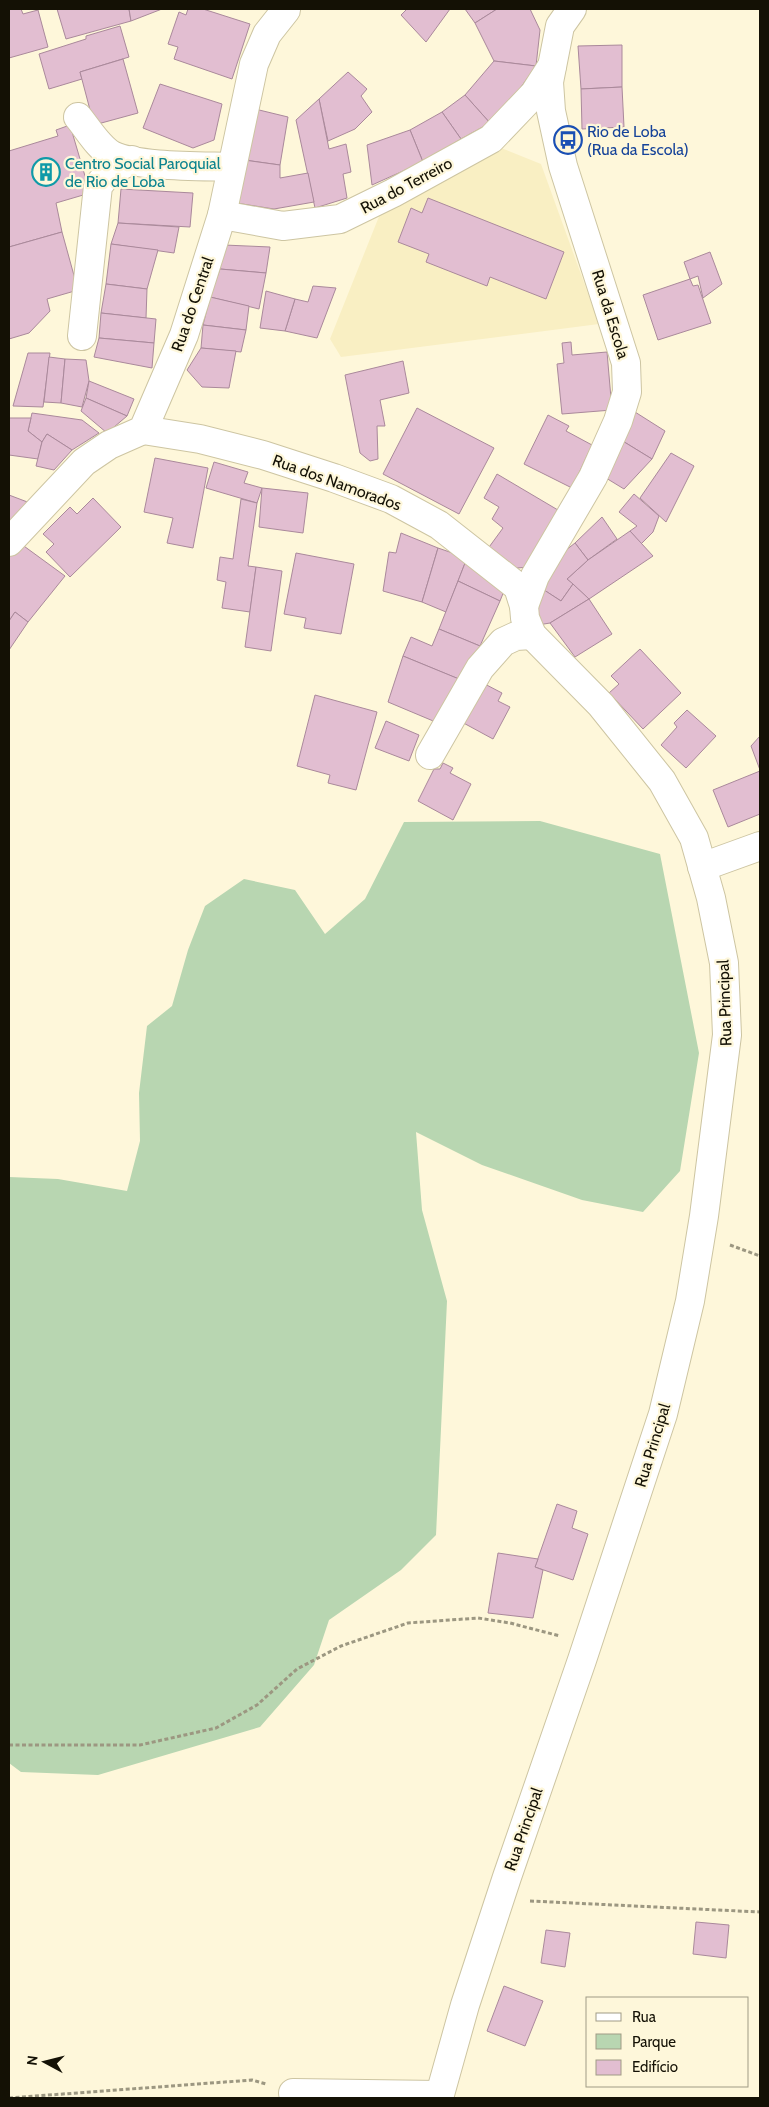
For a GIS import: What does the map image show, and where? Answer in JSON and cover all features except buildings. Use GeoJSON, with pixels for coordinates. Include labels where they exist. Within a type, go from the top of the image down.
{"type":"FeatureCollection","features":[{"type":"Feature","properties":{"kind":"street","name":"Rua do Central"},"geometry":{"type":"LineString","coordinates":[[142,430],[184,335],[222,215],[254,64],[267,34],[284,9]]}},
{"type":"Feature","properties":{"kind":"street","name":"Rua da Escola"},"geometry":{"type":"LineString","coordinates":[[524,606],[536,576],[593,476],[618,421],[627,392],[626,363],[618,332],[563,166],[551,111],[549,82],[560,14]]}},
{"type":"Feature","properties":{"kind":"street","name":"Rua do Terreiro"},"geometry":{"type":"LineString","coordinates":[[222,215],[283,226],[340,219],[393,193],[491,139],[534,94],[552,65]]}},
{"type":"Feature","properties":{"kind":"street"},"geometry":{"type":"LineString","coordinates":[[78,117],[111,154],[132,160],[170,165],[231,167]]}},
{"type":"Feature","properties":{"kind":"street"},"geometry":{"type":"LineString","coordinates":[[82,336],[98,186],[108,172],[132,160]]}},
{"type":"Feature","properties":{"kind":"street"},"geometry":{"type":"LineString","coordinates":[[9,542],[84,462],[109,445],[142,430]]}},
{"type":"Feature","properties":{"kind":"street","name":"Rua dos Namorados"},"geometry":{"type":"LineString","coordinates":[[142,430],[200,439],[263,455],[391,499],[439,525],[518,587],[524,606],[525,618],[532,635]]}},
{"type":"Feature","properties":{"kind":"street"},"geometry":{"type":"LineString","coordinates":[[430,755],[480,668],[502,642],[516,636],[532,635]]}},
{"type":"Feature","properties":{"kind":"street","name":"Rua Principal"},"geometry":{"type":"LineString","coordinates":[[439,2097],[465,2005],[588,1643],[663,1414],[690,1301],[704,1216],[728,1035],[724,963],[694,838],[662,781],[601,705],[532,635]]}},
{"type":"Feature","properties":{"kind":"street"},"geometry":{"type":"LineString","coordinates":[[702,867],[760,846]]}},
{"type":"Feature","properties":{"kind":"street"},"geometry":{"type":"LineString","coordinates":[[293,2093],[439,2097]]}},
{"type":"Feature","properties":{"kind":"path"},"geometry":{"type":"LineString","coordinates":[[9,1744],[140,1745],[216,1728],[257,1705],[297,1669],[341,1646],[408,1623],[478,1618],[510,1623],[588,1643]]}},
{"type":"Feature","properties":{"kind":"path"},"geometry":{"type":"LineString","coordinates":[[500,1900],[760,1912]]}},
{"type":"Feature","properties":{"kind":"path"},"geometry":{"type":"LineString","coordinates":[[9,2098],[252,2080],[293,2093]]}},
{"type":"Feature","properties":{"kind":"shaded area"},"geometry":{"type":"Polygon","coordinates":[[[491,144],[541,164],[599,324],[341,357],[330,339],[382,209],[491,144]]]}},
{"type":"Feature","properties":{"kind":"green space"},"geometry":{"type":"Polygon","coordinates":[[[540,821],[660,854],[699,1053],[680,1171],[643,1212],[582,1200],[482,1165],[416,1132],[422,1210],[447,1301],[436,1535],[401,1570],[329,1620],[314,1665],[260,1727],[98,1775],[21,1772],[9,1763],[9,1177],[58,1179],[127,1191],[140,1141],[139,1093],[147,1026],[172,1006],[188,950],[205,906],[244,879],[295,890],[325,934],[365,899],[404,822],[540,821]]]}},
{"type":"Feature","properties":{"kind":"place","name":"Rio de Loba (Rua da Escola)"},"geometry":{"type":"Point","coordinates":[568,140]}},
{"type":"Feature","properties":{"kind":"place","name":"Centro Social Paroquial de Rio de Loba"},"geometry":{"type":"Point","coordinates":[46,172]}}]}
